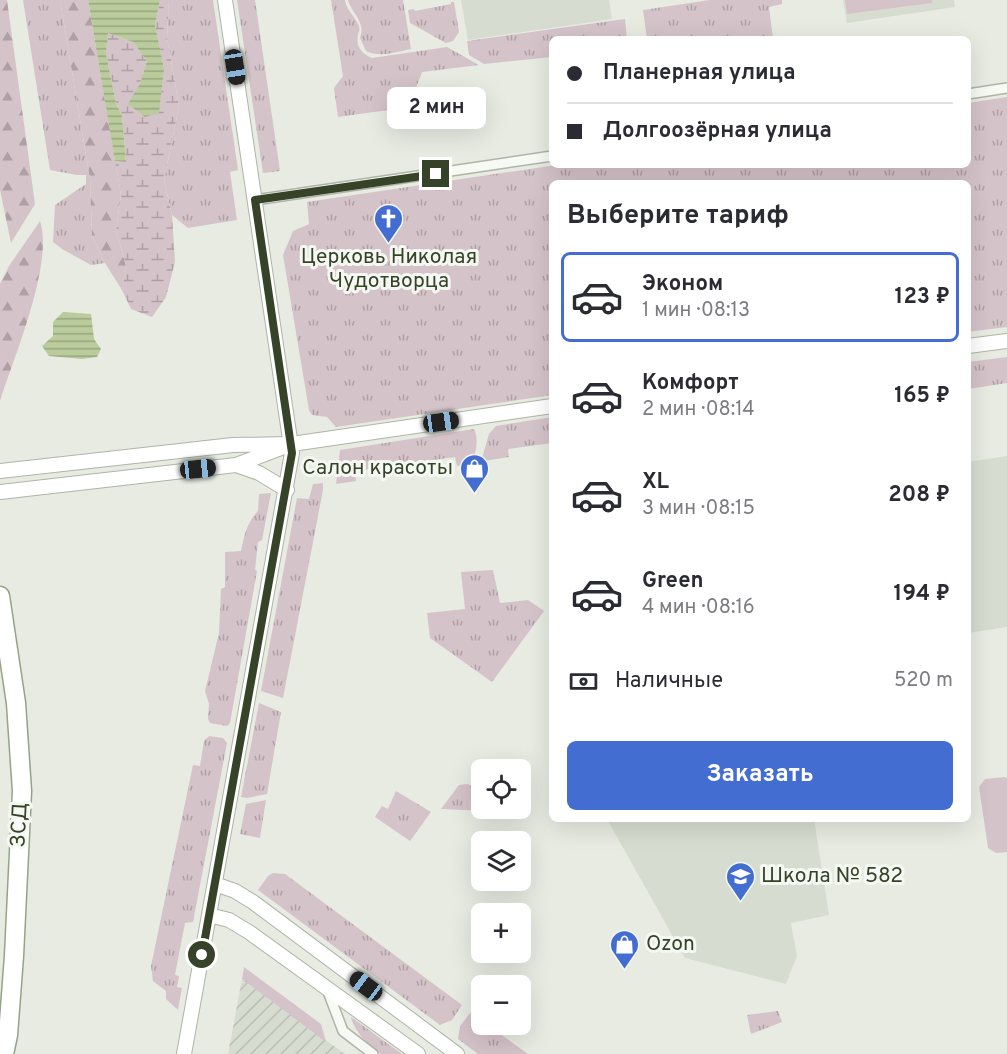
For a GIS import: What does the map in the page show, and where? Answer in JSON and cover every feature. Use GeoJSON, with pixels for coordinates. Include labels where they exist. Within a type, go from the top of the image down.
{"type":"FeatureCollection","features":[{"type":"Feature","properties":{"kind":"highway","name":"ЗСД"},"geometry":{"type":"LineString","coordinates":[[0,596],[16,704],[22,791],[14,956],[8,1035],[4,1054]]}},
{"type":"Feature","properties":{"kind":"main road"},"geometry":{"type":"LineString","coordinates":[[184,1054],[287,490],[292,444],[225,0]]}},
{"type":"Feature","properties":{"kind":"main road"},"geometry":{"type":"LineString","coordinates":[[971,346],[1007,341]]}},
{"type":"Feature","properties":{"kind":"main road"},"geometry":{"type":"LineString","coordinates":[[0,471],[233,445],[292,444],[549,406]]}},
{"type":"Feature","properties":{"kind":"main road"},"geometry":{"type":"LineString","coordinates":[[0,492],[236,465],[292,444]]}},
{"type":"Feature","properties":{"kind":"main road"},"geometry":{"type":"LineString","coordinates":[[236,465],[259,472],[287,490]]}},
{"type":"Feature","properties":{"kind":"main road"},"geometry":{"type":"LineString","coordinates":[[215,884],[235,891],[253,902],[457,1054]]}},
{"type":"Feature","properties":{"kind":"main road"},"geometry":{"type":"LineString","coordinates":[[209,915],[229,921],[249,932],[418,1054]]}},
{"type":"Feature","properties":{"kind":"street"},"geometry":{"type":"LineString","coordinates":[[971,94],[1007,88]]}},
{"type":"Feature","properties":{"kind":"street"},"geometry":{"type":"LineString","coordinates":[[255,200],[549,156]]}},
{"type":"Feature","properties":{"kind":"street"},"geometry":{"type":"LineString","coordinates":[[327,989],[343,1031],[373,1054]]}},
{"type":"Feature","properties":{"kind":"shaded area"},"geometry":{"type":"Polygon","coordinates":[[[88,0],[160,0],[155,25],[164,68],[159,113],[145,117],[128,104],[140,84],[147,61],[133,42],[108,33],[106,54],[116,103],[122,116],[126,162],[115,161],[88,0]]]}},
{"type":"Feature","properties":{"kind":"shaded area"},"geometry":{"type":"Polygon","coordinates":[[[461,0],[609,0],[612,19],[468,40],[461,0]]]}},
{"type":"Feature","properties":{"kind":"shaded area"},"geometry":{"type":"Polygon","coordinates":[[[843,0],[954,0],[955,7],[847,23],[843,0]]]}},
{"type":"Feature","properties":{"kind":"shaded area"},"geometry":{"type":"Polygon","coordinates":[[[63,312],[91,314],[94,339],[101,349],[97,357],[82,359],[49,356],[42,346],[53,336],[53,322],[63,312]]]}},
{"type":"Feature","properties":{"kind":"shaded area"},"geometry":{"type":"Polygon","coordinates":[[[1007,456],[1007,627],[971,633],[971,462],[1007,456]]]}},
{"type":"Feature","properties":{"kind":"shaded area","name":"Школа № 582"},"geometry":{"type":"Polygon","coordinates":[[[609,822],[814,822],[829,915],[791,923],[797,956],[786,984],[685,958],[609,822]]]}},
{"type":"Feature","properties":{"kind":"shaded area"},"geometry":{"type":"Polygon","coordinates":[[[242,979],[345,1054],[228,1054],[242,979]]]}},
{"type":"Feature","properties":{"kind":"green space"},"geometry":{"type":"Polygon","coordinates":[[[0,0],[7,0],[35,204],[11,243],[0,190],[0,0]]]}},
{"type":"Feature","properties":{"kind":"green space"},"geometry":{"type":"Polygon","coordinates":[[[23,0],[60,0],[90,179],[92,236],[105,263],[91,265],[53,242],[55,205],[86,184],[86,175],[50,170],[23,0]]]}},
{"type":"Feature","properties":{"kind":"green space"},"geometry":{"type":"Polygon","coordinates":[[[60,0],[88,0],[121,195],[116,230],[126,266],[122,290],[92,236],[90,179],[60,0]]]}},
{"type":"Feature","properties":{"kind":"green space"},"geometry":{"type":"Polygon","coordinates":[[[160,0],[169,0],[167,37],[179,106],[164,180],[172,215],[175,262],[166,297],[152,317],[131,309],[122,290],[126,266],[116,230],[121,195],[115,161],[126,162],[122,116],[116,103],[106,54],[108,33],[133,42],[147,61],[140,84],[164,68],[155,25],[160,0]]]}},
{"type":"Feature","properties":{"kind":"green space"},"geometry":{"type":"Polygon","coordinates":[[[169,0],[213,0],[238,170],[230,172],[237,220],[188,228],[172,215],[164,180],[179,106],[167,37],[169,0]]]}},
{"type":"Feature","properties":{"kind":"green space"},"geometry":{"type":"Polygon","coordinates":[[[237,0],[255,0],[280,171],[263,173],[237,0]]]}},
{"type":"Feature","properties":{"kind":"green space"},"geometry":{"type":"Polygon","coordinates":[[[331,0],[345,0],[359,26],[357,39],[359,46],[372,58],[447,47],[479,65],[422,72],[414,93],[417,106],[338,117],[334,88],[343,76],[331,0]]]}},
{"type":"Feature","properties":{"kind":"green space"},"geometry":{"type":"Polygon","coordinates":[[[348,0],[403,0],[411,49],[382,54],[366,51],[360,38],[360,23],[348,0]]]}},
{"type":"Feature","properties":{"kind":"green space"},"geometry":{"type":"Polygon","coordinates":[[[710,0],[782,0],[782,4],[769,7],[773,36],[647,36],[643,10],[710,0]]]}},
{"type":"Feature","properties":{"kind":"green space"},"geometry":{"type":"Polygon","coordinates":[[[845,0],[932,0],[932,3],[847,14],[845,0]]]}},
{"type":"Feature","properties":{"kind":"green space"},"geometry":{"type":"Polygon","coordinates":[[[454,2],[459,32],[453,41],[446,43],[410,23],[408,10],[414,9],[415,11],[451,4],[454,2]]]}},
{"type":"Feature","properties":{"kind":"green space"},"geometry":{"type":"Polygon","coordinates":[[[625,19],[627,36],[549,36],[549,57],[484,64],[469,55],[467,41],[625,19]]]}},
{"type":"Feature","properties":{"kind":"green space"},"geometry":{"type":"Polygon","coordinates":[[[1007,97],[1007,327],[971,332],[971,180],[549,180],[549,395],[336,427],[327,417],[312,415],[309,410],[283,255],[293,231],[309,224],[307,202],[549,166],[549,168],[971,168],[971,103],[1007,97]]]}},
{"type":"Feature","properties":{"kind":"green space"},"geometry":{"type":"Polygon","coordinates":[[[40,221],[43,239],[42,261],[37,285],[0,401],[0,284],[9,266],[40,221]]]}},
{"type":"Feature","properties":{"kind":"green space"},"geometry":{"type":"Polygon","coordinates":[[[1007,357],[1007,383],[971,389],[971,362],[1007,357]]]}},
{"type":"Feature","properties":{"kind":"green space"},"geometry":{"type":"Polygon","coordinates":[[[549,417],[549,443],[508,449],[509,457],[484,461],[482,458],[489,434],[496,426],[549,417]]]}},
{"type":"Feature","properties":{"kind":"green space"},"geometry":{"type":"Polygon","coordinates":[[[474,429],[476,446],[471,464],[457,466],[455,457],[355,471],[356,481],[336,484],[340,450],[474,429]]]}},
{"type":"Feature","properties":{"kind":"green space"},"geometry":{"type":"Polygon","coordinates":[[[323,483],[283,698],[261,691],[297,498],[309,499],[313,484],[323,483]]]}},
{"type":"Feature","properties":{"kind":"green space"},"geometry":{"type":"Polygon","coordinates":[[[271,493],[262,540],[258,542],[255,570],[257,571],[230,723],[227,726],[210,723],[209,704],[205,691],[219,633],[221,589],[225,587],[225,552],[241,551],[249,525],[258,511],[259,494],[271,493]]]}},
{"type":"Feature","properties":{"kind":"green space"},"geometry":{"type":"Polygon","coordinates":[[[493,570],[500,603],[528,600],[544,611],[492,682],[430,638],[427,613],[465,609],[461,572],[493,570]]]}},
{"type":"Feature","properties":{"kind":"green space"},"geometry":{"type":"Polygon","coordinates":[[[259,703],[281,712],[267,794],[247,798],[241,797],[259,703]]]}},
{"type":"Feature","properties":{"kind":"green space"},"geometry":{"type":"Polygon","coordinates":[[[209,736],[223,738],[227,743],[193,922],[185,923],[175,975],[179,976],[177,987],[182,988],[178,1010],[166,999],[166,991],[153,981],[151,966],[193,765],[200,766],[204,741],[209,736]]]}},
{"type":"Feature","properties":{"kind":"green space"},"geometry":{"type":"Polygon","coordinates":[[[1007,778],[1007,852],[996,853],[988,848],[979,787],[985,779],[1007,778]]]}},
{"type":"Feature","properties":{"kind":"green space"},"geometry":{"type":"Polygon","coordinates":[[[459,785],[471,785],[471,810],[441,809],[459,785]]]}},
{"type":"Feature","properties":{"kind":"green space"},"geometry":{"type":"Polygon","coordinates":[[[396,791],[431,812],[410,841],[375,817],[382,806],[388,809],[396,791]]]}},
{"type":"Feature","properties":{"kind":"green space"},"geometry":{"type":"Polygon","coordinates":[[[266,800],[260,838],[240,834],[246,804],[266,800]]]}},
{"type":"Feature","properties":{"kind":"green space"},"geometry":{"type":"Polygon","coordinates":[[[273,873],[285,874],[462,1005],[452,1020],[440,1025],[258,890],[273,873]]]}},
{"type":"Feature","properties":{"kind":"green space"},"geometry":{"type":"Polygon","coordinates":[[[244,967],[321,1024],[326,1042],[242,979],[244,967]]]}},
{"type":"Feature","properties":{"kind":"green space"},"geometry":{"type":"Polygon","coordinates":[[[778,1011],[782,1022],[751,1034],[747,1015],[778,1011]]]}},
{"type":"Feature","properties":{"kind":"green space"},"geometry":{"type":"Polygon","coordinates":[[[471,1012],[471,1035],[502,1035],[528,1054],[478,1054],[458,1039],[460,1026],[471,1012]]]}},
{"type":"Feature","properties":{"kind":"green space"},"geometry":{"type":"Polygon","coordinates":[[[351,1017],[402,1054],[377,1052],[367,1044],[351,1017]]]}},
{"type":"Feature","properties":{"kind":"place","name":"Церковь Николая Чудотворца"},"geometry":{"type":"Point","coordinates":[389,244]}},
{"type":"Feature","properties":{"kind":"place","name":"Салон красоты"},"geometry":{"type":"Point","coordinates":[474,494]}},
{"type":"Feature","properties":{"kind":"place","name":"Школа № 582"},"geometry":{"type":"Point","coordinates":[740,902]}},
{"type":"Feature","properties":{"kind":"place","name":"Ozon"},"geometry":{"type":"Point","coordinates":[625,970]}},
{"type":"Feature","properties":{"kind":"route"},"geometry":{"type":"LineString","coordinates":[[202,955],[292,453],[255,200],[436,174]]}}]}
